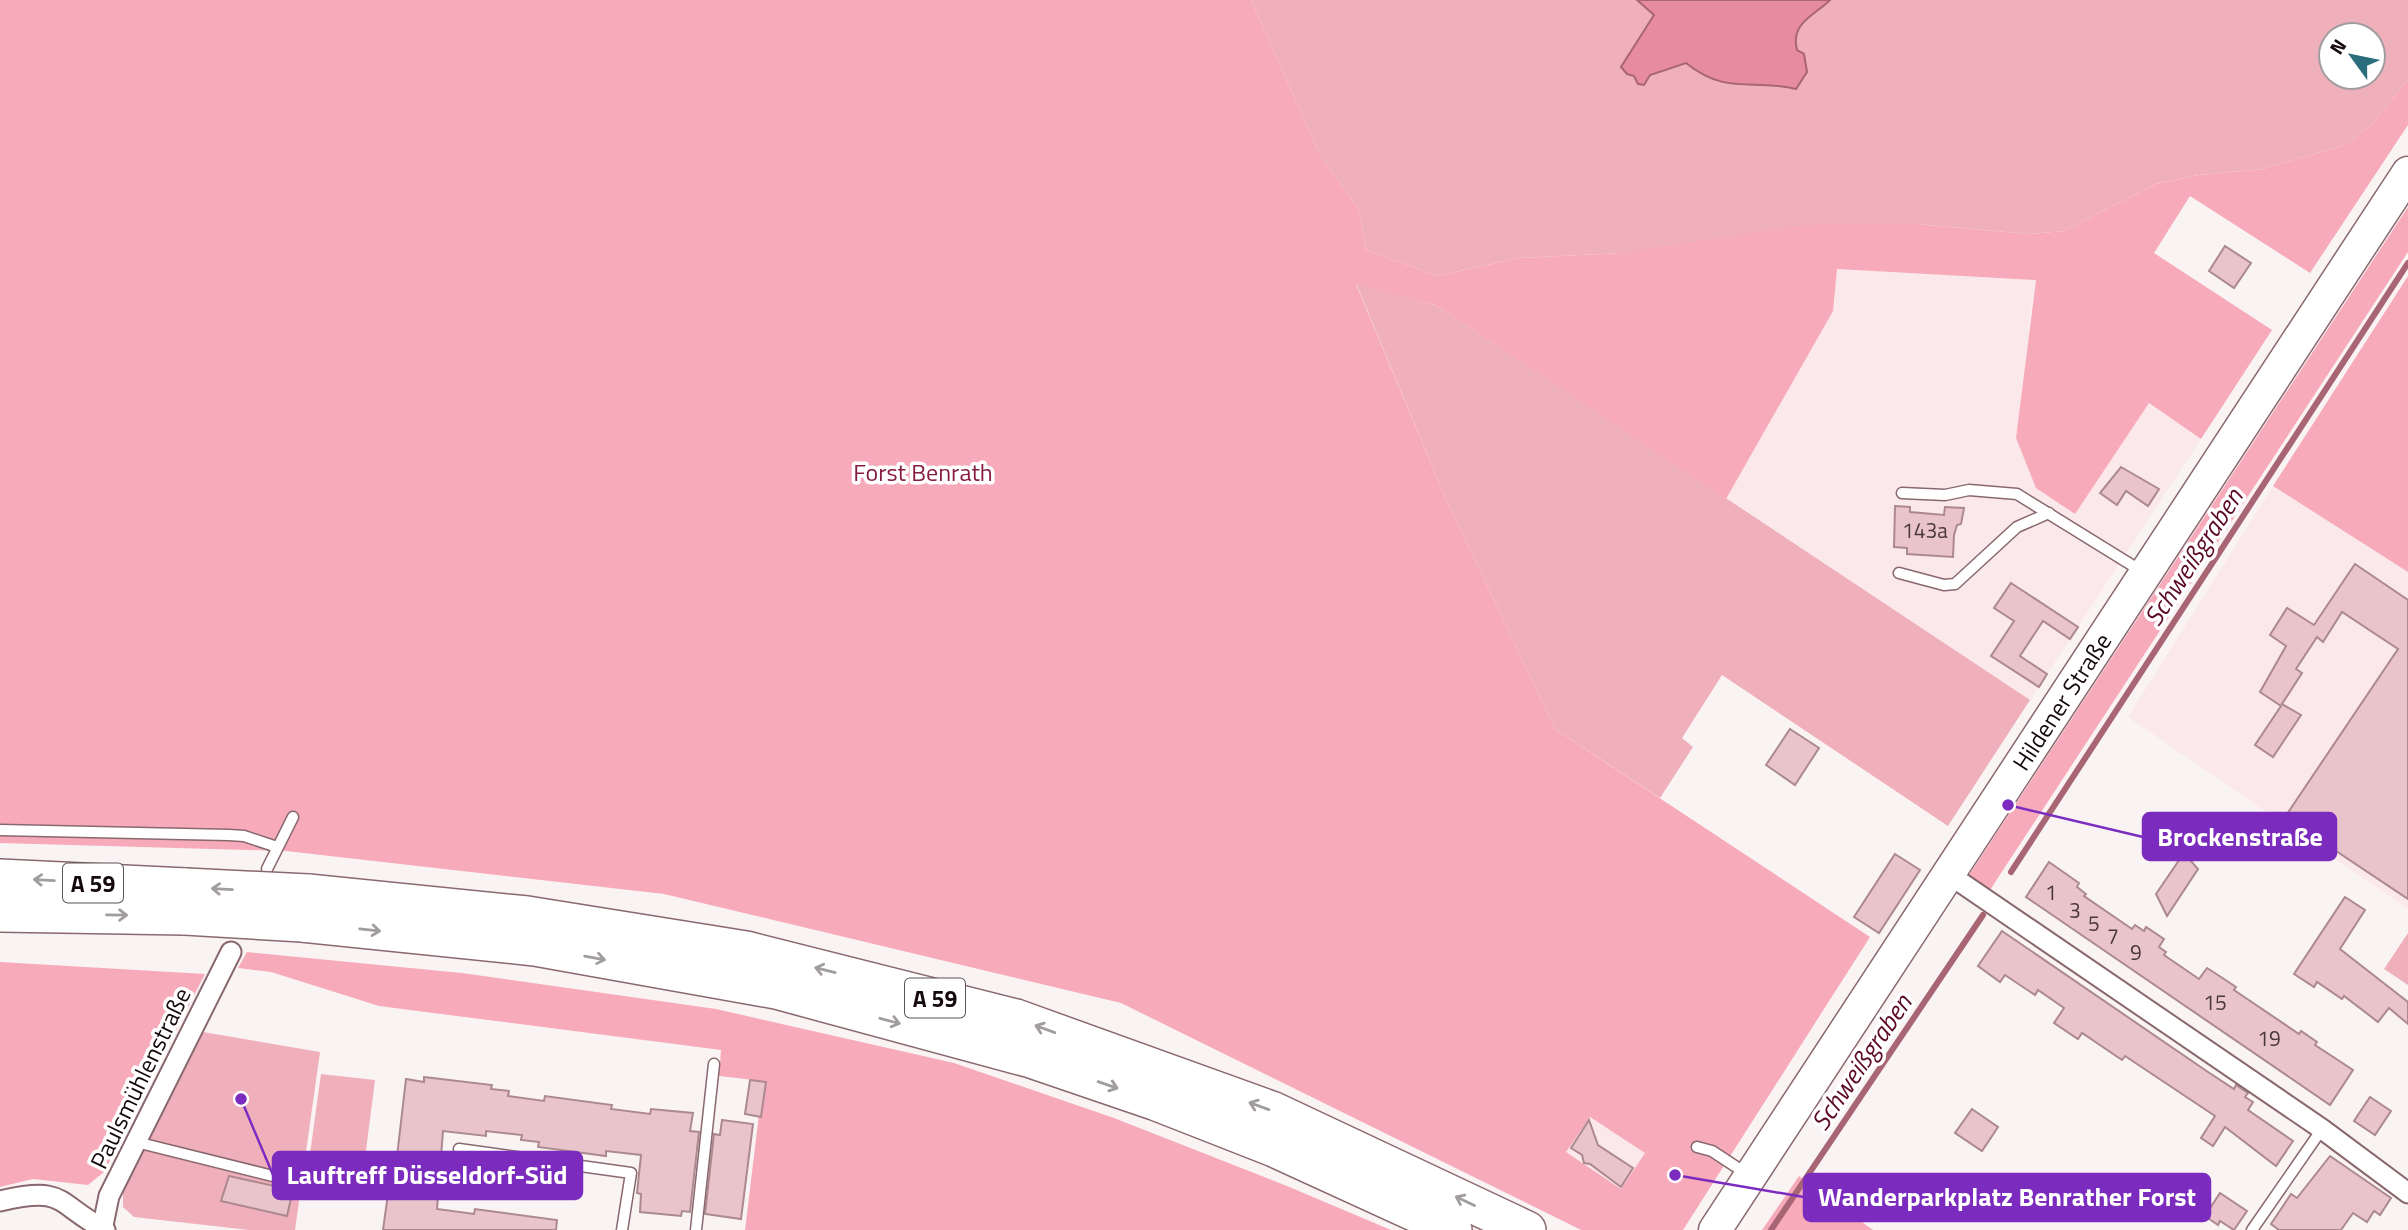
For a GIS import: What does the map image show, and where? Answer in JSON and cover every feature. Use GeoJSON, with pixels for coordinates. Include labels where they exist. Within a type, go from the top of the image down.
{"type":"FeatureCollection","features":[{"type":"Feature","properties":{"kind":"highway","name":"A 59"},"geometry":{"type":"LineString","coordinates":[[0,878],[186,902],[527,915],[746,950],[1016,1018],[1274,1111],[1527,1230]]}},
{"type":"Feature","properties":{"kind":"highway","name":"A 59"},"geometry":{"type":"LineString","coordinates":[[0,913],[186,902]]}},
{"type":"Feature","properties":{"kind":"highway","name":"A 59"},"geometry":{"type":"LineString","coordinates":[[305,908],[776,990],[1031,1059],[1154,1101],[1274,1148],[1453,1230]]}},
{"type":"Feature","properties":{"kind":"main road","name":"Hildener Straße"},"geometry":{"type":"LineString","coordinates":[[1715,1230],[2408,173]]}},
{"type":"Feature","properties":{"kind":"street"},"geometry":{"type":"LineString","coordinates":[[1947,873],[2322,1129],[2408,1193]]}},
{"type":"Feature","properties":{"kind":"street","name":"Paulsmühlenstraße"},"geometry":{"type":"LineString","coordinates":[[103,1230],[108,1196],[230,952]]}},
{"type":"Feature","properties":{"kind":"street"},"geometry":{"type":"LineString","coordinates":[[0,1201],[34,1194],[61,1198],[103,1230]]}},
{"type":"Feature","properties":{"kind":"lane"},"geometry":{"type":"LineString","coordinates":[[1902,493],[1945,495],[1969,490],[2017,494],[2144,573]]}},
{"type":"Feature","properties":{"kind":"lane"},"geometry":{"type":"LineString","coordinates":[[1899,573],[1944,585],[1955,584],[2017,527],[2049,513]]}},
{"type":"Feature","properties":{"kind":"lane"},"geometry":{"type":"LineString","coordinates":[[267,869],[293,817]]}},
{"type":"Feature","properties":{"kind":"lane"},"geometry":{"type":"LineString","coordinates":[[0,830],[229,835],[244,836],[277,847]]}},
{"type":"Feature","properties":{"kind":"lane"},"geometry":{"type":"LineString","coordinates":[[696,1230],[714,1064]]}},
{"type":"Feature","properties":{"kind":"lane"},"geometry":{"type":"LineString","coordinates":[[2252,1230],[2322,1129]]}},
{"type":"Feature","properties":{"kind":"lane"},"geometry":{"type":"LineString","coordinates":[[135,1142],[302,1183]]}},
{"type":"Feature","properties":{"kind":"lane"},"geometry":{"type":"LineString","coordinates":[[1697,1147],[1712,1151],[1750,1177]]}},
{"type":"Feature","properties":{"kind":"lane"},"geometry":{"type":"LineString","coordinates":[[458,1149],[631,1173],[622,1230]]}},
{"type":"Feature","properties":{"kind":"shaded area"},"geometry":{"type":"Polygon","coordinates":[[[1251,0],[2408,0],[2408,80],[2370,126],[2345,145],[2263,169],[2199,175],[2156,184],[2064,231],[2029,234],[1917,224],[1621,253],[1519,258],[1437,276],[1366,250],[1359,210],[1319,153],[1251,0]]]}},
{"type":"Feature","properties":{"kind":"shaded area"},"geometry":{"type":"Polygon","coordinates":[[[1637,0],[1830,0],[1805,21],[1797,33],[1797,50],[1804,54],[1807,72],[1796,89],[1727,83],[1701,73],[1686,63],[1650,75],[1644,85],[1638,84],[1634,76],[1627,74],[1621,67],[1654,15],[1637,0]]]}},
{"type":"Feature","properties":{"kind":"shaded area"},"geometry":{"type":"Polygon","coordinates":[[[1837,269],[2036,280],[2028,328],[2075,514],[2149,403],[2201,439],[2030,700],[1726,499],[1832,311],[1837,269]]]}},
{"type":"Feature","properties":{"kind":"shaded area"},"geometry":{"type":"Polygon","coordinates":[[[1356,283],[1435,305],[2030,700],[1948,826],[1722,675],[1682,738],[1693,747],[1660,798],[1555,729],[1445,497],[1356,283]]]}},
{"type":"Feature","properties":{"kind":"shaded area"},"geometry":{"type":"Polygon","coordinates":[[[2273,486],[2408,572],[2408,909],[2128,717],[2273,486]]]}},
{"type":"Feature","properties":{"kind":"shaded area"},"geometry":{"type":"Polygon","coordinates":[[[2408,933],[2408,985],[2384,969],[2408,933]]]}},
{"type":"Feature","properties":{"kind":"shaded area"},"geometry":{"type":"Polygon","coordinates":[[[203,1032],[320,1052],[295,1230],[249,1230],[134,1217],[123,1207],[123,1192],[203,1032]]]}},
{"type":"Feature","properties":{"kind":"shaded area"},"geometry":{"type":"Polygon","coordinates":[[[321,1074],[375,1080],[360,1197],[305,1190],[321,1074]]]}},
{"type":"Feature","properties":{"kind":"shaded area"},"geometry":{"type":"Polygon","coordinates":[[[1590,1116],[1645,1153],[1621,1189],[1566,1152],[1590,1116]]]}},
{"type":"Feature","properties":{"kind":"green space","name":"Forst Benrath"},"geometry":{"type":"Polygon","coordinates":[[[0,0],[1251,0],[1319,153],[1359,210],[1366,250],[1437,276],[1519,258],[1621,253],[1802,225],[1917,224],[2029,234],[2064,231],[2156,184],[2199,175],[2263,169],[2345,145],[2370,126],[2408,80],[2408,125],[2310,273],[2190,196],[2154,253],[2272,330],[2201,439],[2149,403],[2075,514],[2036,488],[2016,438],[2036,280],[1837,269],[1833,311],[1726,499],[1435,305],[1356,284],[1445,497],[1555,729],[1870,937],[1683,1230],[1581,1230],[1121,1003],[664,894],[286,851],[0,843],[0,0]],[[1590,1117],[1566,1152],[1621,1189],[1645,1153],[1590,1117]]]}},
{"type":"Feature","properties":{"kind":"green space"},"geometry":{"type":"Polygon","coordinates":[[[2408,207],[2408,252],[1990,890],[1969,875],[2408,207]]]}},
{"type":"Feature","properties":{"kind":"green space"},"geometry":{"type":"Polygon","coordinates":[[[2408,276],[2408,572],[2273,486],[2408,276]]]}},
{"type":"Feature","properties":{"kind":"green space"},"geometry":{"type":"Polygon","coordinates":[[[247,952],[462,973],[716,1009],[954,1063],[1114,1118],[1391,1230],[745,1230],[763,1081],[719,1076],[721,1050],[379,1006],[271,972],[238,968],[247,952]]]}},
{"type":"Feature","properties":{"kind":"green space"},"geometry":{"type":"Polygon","coordinates":[[[0,962],[205,974],[104,1172],[88,1185],[33,1179],[0,1187],[0,962]]]}},
{"type":"Feature","properties":{"kind":"green space"},"geometry":{"type":"Polygon","coordinates":[[[1799,1176],[1808,1183],[1873,1230],[1762,1230],[1799,1176]]]}},
{"type":"Feature","properties":{"kind":"building"},"geometry":{"type":"Polygon","coordinates":[[[2225,246],[2251,263],[2234,288],[2209,271],[2225,246]]]}},
{"type":"Feature","properties":{"kind":"building"},"geometry":{"type":"Polygon","coordinates":[[[2121,467],[2159,489],[2148,506],[2126,491],[2117,505],[2100,493],[2121,467]]]}},
{"type":"Feature","properties":{"kind":"building"},"geometry":{"type":"Polygon","coordinates":[[[1895,506],[1910,507],[1910,512],[1944,515],[1945,507],[1964,508],[1961,524],[1957,525],[1954,535],[1953,557],[1907,554],[1907,548],[1894,547],[1895,506]]]}},
{"type":"Feature","properties":{"kind":"building"},"geometry":{"type":"Polygon","coordinates":[[[2355,564],[2408,600],[2408,899],[2285,817],[2398,649],[2342,612],[2323,642],[2317,637],[2296,669],[2302,673],[2282,704],[2301,715],[2273,757],[2255,745],[2281,706],[2260,692],[2286,646],[2270,635],[2287,608],[2314,625],[2355,564]]]}},
{"type":"Feature","properties":{"kind":"building"},"geometry":{"type":"Polygon","coordinates":[[[2011,583],[2078,627],[2070,639],[2043,621],[2020,656],[2047,674],[2039,687],[1991,656],[2014,621],[1994,608],[2011,583]]]}},
{"type":"Feature","properties":{"kind":"building"},"geometry":{"type":"Polygon","coordinates":[[[1790,729],[1819,748],[1795,785],[1766,765],[1790,729]]]}},
{"type":"Feature","properties":{"kind":"building"},"geometry":{"type":"Polygon","coordinates":[[[2184,853],[2198,869],[2167,916],[2156,894],[2184,853]]]}},
{"type":"Feature","properties":{"kind":"building"},"geometry":{"type":"Polygon","coordinates":[[[1895,854],[1920,870],[1879,933],[1854,917],[1895,854]]]}},
{"type":"Feature","properties":{"kind":"building"},"geometry":{"type":"Polygon","coordinates":[[[2049,862],[2079,883],[2077,887],[2086,894],[2084,896],[2132,929],[2135,925],[2144,931],[2146,927],[2164,939],[2159,947],[2166,952],[2164,955],[2199,979],[2207,968],[2236,987],[2234,990],[2299,1034],[2301,1031],[2317,1042],[2315,1045],[2353,1070],[2330,1105],[2026,897],[2049,862]]]}},
{"type":"Feature","properties":{"kind":"building"},"geometry":{"type":"Polygon","coordinates":[[[2345,897],[2365,910],[2340,949],[2408,1002],[2408,1024],[2389,1008],[2378,1022],[2344,996],[2342,999],[2317,982],[2314,987],[2294,974],[2345,897]]]}},
{"type":"Feature","properties":{"kind":"building"},"geometry":{"type":"Polygon","coordinates":[[[2002,931],[2208,1072],[2234,1089],[2236,1085],[2248,1093],[2245,1097],[2253,1102],[2248,1110],[2293,1141],[2276,1166],[2225,1127],[2213,1146],[2201,1138],[2215,1116],[2125,1056],[2122,1060],[2082,1033],[2078,1039],[2054,1023],[2064,1008],[2038,990],[2035,995],[2005,975],[2000,982],[1978,966],[2002,931]]]}},
{"type":"Feature","properties":{"kind":"building"},"geometry":{"type":"Polygon","coordinates":[[[424,1077],[492,1085],[491,1089],[509,1091],[508,1096],[544,1101],[545,1096],[612,1105],[611,1109],[650,1114],[651,1109],[693,1113],[690,1131],[699,1132],[690,1212],[682,1211],[681,1216],[640,1212],[641,1194],[637,1193],[641,1155],[606,1151],[606,1156],[538,1147],[539,1142],[521,1140],[522,1135],[486,1131],[486,1136],[443,1131],[437,1209],[474,1214],[475,1209],[557,1220],[556,1230],[383,1230],[392,1165],[396,1165],[406,1079],[424,1082],[424,1077]]]}},
{"type":"Feature","properties":{"kind":"building"},"geometry":{"type":"Polygon","coordinates":[[[750,1080],[766,1082],[761,1117],[745,1114],[750,1080]]]}},
{"type":"Feature","properties":{"kind":"building"},"geometry":{"type":"Polygon","coordinates":[[[2370,1097],[2391,1111],[2375,1135],[2354,1121],[2370,1097]]]}},
{"type":"Feature","properties":{"kind":"building"},"geometry":{"type":"Polygon","coordinates":[[[1972,1109],[1998,1127],[1982,1151],[1955,1133],[1972,1109]]]}},
{"type":"Feature","properties":{"kind":"building"},"geometry":{"type":"Polygon","coordinates":[[[722,1120],[753,1124],[741,1219],[705,1214],[714,1134],[720,1135],[722,1120]]]}},
{"type":"Feature","properties":{"kind":"building"},"geometry":{"type":"Polygon","coordinates":[[[1589,1120],[1598,1145],[1633,1168],[1621,1187],[1590,1164],[1584,1163],[1582,1155],[1571,1148],[1589,1120]]]}},
{"type":"Feature","properties":{"kind":"building"},"geometry":{"type":"Polygon","coordinates":[[[2330,1156],[2391,1198],[2380,1215],[2374,1211],[2367,1222],[2353,1213],[2341,1230],[2279,1230],[2271,1224],[2291,1194],[2297,1198],[2330,1156]]]}},
{"type":"Feature","properties":{"kind":"building"},"geometry":{"type":"Polygon","coordinates":[[[229,1176],[293,1190],[287,1216],[221,1201],[229,1176]]]}},
{"type":"Feature","properties":{"kind":"building"},"geometry":{"type":"Polygon","coordinates":[[[2220,1193],[2247,1211],[2234,1230],[2220,1221],[2218,1225],[2205,1216],[2220,1193]]]}},
{"type":"Feature","properties":{"kind":"waterway","name":"Schweißgraben"},"geometry":{"type":"LineString","coordinates":[[2011,872],[2408,263]]}},
{"type":"Feature","properties":{"kind":"waterway","name":"Schweißgraben"},"geometry":{"type":"LineString","coordinates":[[1771,1230],[1983,915]]}},
{"type":"Feature","properties":{"kind":"place","name":"Brockenstraße"},"geometry":{"type":"Point","coordinates":[2008,805]}},
{"type":"Feature","properties":{"kind":"place","name":"Lauftreff Düsseldorf-Süd"},"geometry":{"type":"Point","coordinates":[241,1099]}},
{"type":"Feature","properties":{"kind":"place","name":"Wanderparkplatz Benrather Forst"},"geometry":{"type":"Point","coordinates":[1675,1175]}}]}
